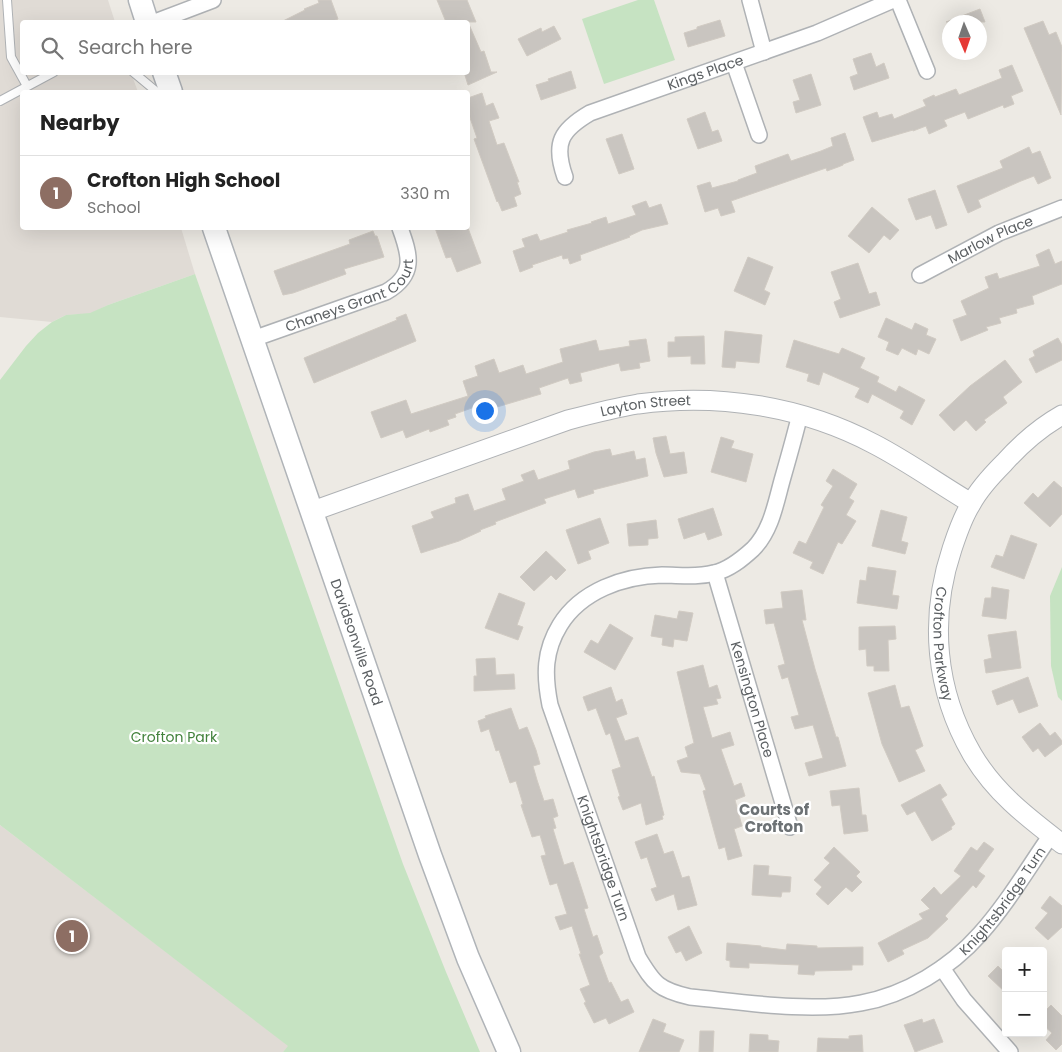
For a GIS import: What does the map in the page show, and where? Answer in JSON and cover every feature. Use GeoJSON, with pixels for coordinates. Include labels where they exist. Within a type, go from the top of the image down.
{"type":"FeatureCollection","features":[{"type":"Feature","properties":{"kind":"main road"},"geometry":{"type":"LineString","coordinates":[[140,0],[147,20]]}},
{"type":"Feature","properties":{"kind":"main road"},"geometry":{"type":"LineString","coordinates":[[165,75],[170,90]]}},
{"type":"Feature","properties":{"kind":"main road","name":"Davidsonville Road"},"geometry":{"type":"LineString","coordinates":[[215,230],[313,510],[430,855],[468,958],[509,1052]]}},
{"type":"Feature","properties":{"kind":"street"},"geometry":{"type":"LineString","coordinates":[[160,20],[213,0]]}},
{"type":"Feature","properties":{"kind":"street"},"geometry":{"type":"LineString","coordinates":[[750,0],[764,52]]}},
{"type":"Feature","properties":{"kind":"street","name":"Kings Place"},"geometry":{"type":"LineString","coordinates":[[565,177],[559,162],[561,140],[575,122],[590,113],[831,28],[893,0]]}},
{"type":"Feature","properties":{"kind":"street"},"geometry":{"type":"LineString","coordinates":[[898,0],[927,71]]}},
{"type":"Feature","properties":{"kind":"street"},"geometry":{"type":"LineString","coordinates":[[734,63],[760,135]]}},
{"type":"Feature","properties":{"kind":"street","name":"Marlow Place"},"geometry":{"type":"LineString","coordinates":[[920,275],[999,233],[1062,208]]}},
{"type":"Feature","properties":{"kind":"street","name":"Chaneys Grant Court"},"geometry":{"type":"LineString","coordinates":[[253,339],[386,292],[397,286],[407,271],[409,262],[406,244],[401,230]]}},
{"type":"Feature","properties":{"kind":"street","name":"Layton Street"},"geometry":{"type":"LineString","coordinates":[[313,510],[568,420],[601,411],[638,404],[728,400],[800,414],[835,426],[874,444],[971,504]]}},
{"type":"Feature","properties":{"kind":"street","name":"Knightsbridge Turn"},"geometry":{"type":"LineString","coordinates":[[800,414],[772,518],[764,535],[743,558],[716,573],[700,576],[659,575],[626,580],[603,588],[581,600],[565,617],[551,639],[545,681],[550,705],[638,957],[649,976],[659,987],[690,997],[799,1006],[860,1004],[884,998],[917,983],[942,968],[963,951],[980,934],[1056,839]]}},
{"type":"Feature","properties":{"kind":"street","name":"Crofton Parkway"},"geometry":{"type":"LineString","coordinates":[[1056,839],[1022,814],[987,776],[972,753],[956,722],[945,688],[939,650],[938,605],[946,568],[957,534],[971,504],[994,473],[1015,450],[1035,432],[1062,415]]}},
{"type":"Feature","properties":{"kind":"street","name":"Kensington Place"},"geometry":{"type":"LineString","coordinates":[[716,573],[790,827]]}},
{"type":"Feature","properties":{"kind":"street"},"geometry":{"type":"LineString","coordinates":[[942,968],[964,1000],[1010,1052]]}},
{"type":"Feature","properties":{"kind":"lane"},"geometry":{"type":"LineString","coordinates":[[7,0],[11,57],[20,73]]}},
{"type":"Feature","properties":{"kind":"lane"},"geometry":{"type":"LineString","coordinates":[[21,75],[27,86]]}},
{"type":"Feature","properties":{"kind":"lane"},"geometry":{"type":"LineString","coordinates":[[0,101],[48,75]]}},
{"type":"Feature","properties":{"kind":"lane"},"geometry":{"type":"LineString","coordinates":[[137,75],[155,90]]}},
{"type":"Feature","properties":{"kind":"shaded area"},"geometry":{"type":"Polygon","coordinates":[[[0,0],[108,0],[114,20],[20,20],[20,75],[132,75],[137,90],[20,90],[20,230],[182,230],[195,274],[108,305],[90,314],[66,315],[52,322],[0,317],[0,0]]]}},
{"type":"Feature","properties":{"kind":"shaded area"},"geometry":{"type":"Polygon","coordinates":[[[0,825],[289,1046],[283,1052],[0,1052],[0,825]]]}},
{"type":"Feature","properties":{"kind":"green space"},"geometry":{"type":"Polygon","coordinates":[[[638,0],[654,0],[675,60],[604,84],[582,19],[638,0]]]}},
{"type":"Feature","properties":{"kind":"green space","name":"Crofton Park"},"geometry":{"type":"Polygon","coordinates":[[[195,274],[403,864],[480,1052],[283,1052],[288,1046],[0,825],[0,380],[26,346],[52,322],[66,315],[90,313],[195,274]]]}},
{"type":"Feature","properties":{"kind":"green space"},"geometry":{"type":"Polygon","coordinates":[[[1062,567],[1062,701],[1058,697],[1051,666],[1050,596],[1062,567]]]}},
{"type":"Feature","properties":{"kind":"building"},"geometry":{"type":"Polygon","coordinates":[[[318,0],[331,0],[338,19],[285,20],[304,9],[319,3],[318,0]]]}},
{"type":"Feature","properties":{"kind":"building"},"geometry":{"type":"Polygon","coordinates":[[[437,0],[467,0],[476,22],[470,22],[470,20],[445,20],[437,0]]]}},
{"type":"Feature","properties":{"kind":"building"},"geometry":{"type":"Polygon","coordinates":[[[980,9],[982,15],[964,15],[980,9]]]}},
{"type":"Feature","properties":{"kind":"building"},"geometry":{"type":"Polygon","coordinates":[[[720,20],[725,36],[688,47],[684,33],[720,20]]]}},
{"type":"Feature","properties":{"kind":"building"},"geometry":{"type":"Polygon","coordinates":[[[1043,21],[1049,35],[1056,32],[1062,47],[1061,115],[1024,28],[1043,21]]]}},
{"type":"Feature","properties":{"kind":"building"},"geometry":{"type":"Polygon","coordinates":[[[554,26],[561,39],[527,56],[518,39],[541,28],[542,32],[554,26]]]}},
{"type":"Feature","properties":{"kind":"building"},"geometry":{"type":"Polygon","coordinates":[[[470,27],[481,52],[484,51],[491,72],[497,72],[468,85],[465,75],[470,75],[470,27]]]}},
{"type":"Feature","properties":{"kind":"building"},"geometry":{"type":"Polygon","coordinates":[[[871,53],[876,67],[884,63],[889,78],[854,90],[850,77],[858,74],[853,59],[871,53]]]}},
{"type":"Feature","properties":{"kind":"building"},"geometry":{"type":"Polygon","coordinates":[[[1012,65],[1023,91],[1011,96],[1014,104],[1004,108],[1003,105],[968,119],[965,112],[944,120],[947,126],[929,134],[926,126],[872,142],[863,117],[877,112],[879,118],[892,114],[894,119],[926,106],[923,100],[934,95],[935,97],[956,89],[959,95],[1002,78],[999,70],[1012,65]]]}},
{"type":"Feature","properties":{"kind":"building"},"geometry":{"type":"Polygon","coordinates":[[[571,71],[576,88],[541,100],[536,85],[571,71]]]}},
{"type":"Feature","properties":{"kind":"building"},"geometry":{"type":"Polygon","coordinates":[[[811,74],[821,105],[796,113],[793,102],[800,100],[793,80],[811,74]]]}},
{"type":"Feature","properties":{"kind":"building"},"geometry":{"type":"Polygon","coordinates":[[[482,93],[486,106],[493,103],[499,118],[489,121],[497,145],[504,143],[519,182],[517,182],[521,194],[514,197],[517,206],[502,211],[497,202],[474,139],[477,138],[470,118],[470,97],[482,93]]]}},
{"type":"Feature","properties":{"kind":"building"},"geometry":{"type":"Polygon","coordinates":[[[705,112],[712,132],[718,130],[722,141],[698,149],[687,119],[705,112]]]}},
{"type":"Feature","properties":{"kind":"building"},"geometry":{"type":"Polygon","coordinates":[[[845,133],[854,160],[827,171],[826,168],[731,201],[735,212],[721,216],[718,208],[705,212],[697,186],[710,182],[712,188],[738,181],[757,173],[755,166],[788,154],[791,161],[833,146],[831,138],[845,133]]]}},
{"type":"Feature","properties":{"kind":"building"},"geometry":{"type":"Polygon","coordinates":[[[622,134],[634,169],[619,174],[606,139],[622,134]]]}},
{"type":"Feature","properties":{"kind":"building"},"geometry":{"type":"Polygon","coordinates":[[[1029,147],[1032,154],[1040,151],[1051,178],[1038,184],[1034,176],[1021,181],[978,200],[981,207],[968,213],[957,186],[1003,168],[1000,161],[1029,147]]]}},
{"type":"Feature","properties":{"kind":"building"},"geometry":{"type":"Polygon","coordinates":[[[935,190],[947,225],[936,229],[931,215],[916,220],[908,199],[935,190]]]}},
{"type":"Feature","properties":{"kind":"building"},"geometry":{"type":"Polygon","coordinates":[[[646,201],[649,208],[661,204],[668,224],[642,230],[630,237],[580,255],[581,260],[570,264],[568,258],[563,259],[562,255],[532,265],[533,267],[520,272],[513,251],[525,247],[522,239],[537,234],[540,241],[606,217],[608,224],[636,215],[632,206],[646,201]]]}},
{"type":"Feature","properties":{"kind":"building"},"geometry":{"type":"Polygon","coordinates":[[[872,207],[899,230],[890,240],[884,235],[869,253],[848,236],[872,207]]]}},
{"type":"Feature","properties":{"kind":"building"},"geometry":{"type":"Polygon","coordinates":[[[436,230],[469,230],[481,263],[457,272],[451,257],[446,258],[436,230]]]}},
{"type":"Feature","properties":{"kind":"building"},"geometry":{"type":"Polygon","coordinates":[[[373,231],[375,236],[377,236],[384,257],[344,269],[346,274],[283,295],[274,271],[350,244],[349,240],[373,231]]]}},
{"type":"Feature","properties":{"kind":"building"},"geometry":{"type":"Polygon","coordinates":[[[1049,249],[1055,264],[1062,261],[1062,284],[1032,296],[1034,304],[1016,309],[1017,313],[999,318],[1001,323],[986,327],[988,330],[961,341],[953,320],[967,315],[961,301],[989,288],[985,277],[997,273],[999,279],[1040,266],[1036,255],[1049,249]]]}},
{"type":"Feature","properties":{"kind":"building"},"geometry":{"type":"Polygon","coordinates":[[[748,257],[773,267],[764,290],[770,293],[765,305],[734,291],[748,257]]]}},
{"type":"Feature","properties":{"kind":"building"},"geometry":{"type":"Polygon","coordinates":[[[858,263],[869,294],[876,292],[880,305],[840,318],[834,302],[841,299],[831,272],[858,263]]]}},
{"type":"Feature","properties":{"kind":"building"},"geometry":{"type":"Polygon","coordinates":[[[406,314],[416,341],[314,383],[304,358],[397,320],[396,318],[406,314]]]}},
{"type":"Feature","properties":{"kind":"building"},"geometry":{"type":"Polygon","coordinates":[[[886,318],[912,330],[915,323],[928,329],[926,335],[936,339],[929,354],[918,349],[916,355],[902,348],[898,355],[886,350],[889,342],[878,337],[886,318]]]}},
{"type":"Feature","properties":{"kind":"building"},"geometry":{"type":"Polygon","coordinates":[[[725,331],[762,335],[759,363],[736,361],[735,368],[722,367],[725,331]]]}},
{"type":"Feature","properties":{"kind":"building"},"geometry":{"type":"Polygon","coordinates":[[[704,336],[705,364],[691,364],[691,356],[668,357],[668,342],[675,342],[675,337],[704,336]]]}},
{"type":"Feature","properties":{"kind":"building"},"geometry":{"type":"Polygon","coordinates":[[[1058,338],[1062,345],[1062,360],[1036,373],[1029,359],[1035,356],[1033,351],[1058,338]]]}},
{"type":"Feature","properties":{"kind":"building"},"geometry":{"type":"Polygon","coordinates":[[[646,339],[650,361],[639,363],[640,368],[621,371],[619,363],[580,373],[582,381],[570,384],[568,378],[539,388],[541,394],[497,407],[494,400],[455,414],[456,417],[447,420],[449,425],[430,432],[429,429],[406,438],[403,430],[381,438],[371,412],[406,400],[411,414],[468,396],[463,381],[478,376],[475,366],[494,359],[499,373],[523,365],[526,374],[563,362],[560,349],[596,340],[599,351],[630,346],[629,341],[646,339]]]}},
{"type":"Feature","properties":{"kind":"building"},"geometry":{"type":"Polygon","coordinates":[[[794,340],[839,354],[842,348],[865,358],[860,368],[879,377],[877,382],[896,392],[899,386],[925,400],[912,425],[900,418],[904,411],[872,394],[868,403],[855,397],[860,388],[823,372],[819,385],[807,381],[809,374],[786,367],[794,340]]]}},
{"type":"Feature","properties":{"kind":"building"},"geometry":{"type":"Polygon","coordinates":[[[1005,360],[1022,382],[1003,397],[1007,403],[984,420],[986,422],[976,431],[966,420],[954,431],[939,415],[970,386],[1005,360]]]}},
{"type":"Feature","properties":{"kind":"building"},"geometry":{"type":"Polygon","coordinates":[[[666,436],[670,454],[684,452],[687,473],[664,477],[653,438],[666,436]]]}},
{"type":"Feature","properties":{"kind":"building"},"geometry":{"type":"Polygon","coordinates":[[[721,437],[734,441],[731,448],[753,454],[746,482],[711,472],[721,437]]]}},
{"type":"Feature","properties":{"kind":"building"},"geometry":{"type":"Polygon","coordinates":[[[610,449],[612,456],[634,451],[636,460],[645,458],[648,476],[593,490],[594,493],[578,498],[575,489],[544,499],[546,503],[495,522],[496,524],[459,541],[421,553],[412,526],[434,518],[431,512],[456,503],[455,498],[468,494],[474,511],[506,500],[502,489],[524,481],[521,475],[534,470],[538,480],[570,469],[568,461],[594,452],[610,449]]]}},
{"type":"Feature","properties":{"kind":"building"},"geometry":{"type":"Polygon","coordinates":[[[833,469],[857,484],[849,498],[854,501],[846,515],[856,521],[842,544],[838,542],[823,574],[810,568],[813,562],[793,553],[799,541],[806,544],[824,507],[821,505],[833,486],[826,481],[833,469]]]}},
{"type":"Feature","properties":{"kind":"building"},"geometry":{"type":"Polygon","coordinates":[[[1054,481],[1062,488],[1062,514],[1050,527],[1024,503],[1033,493],[1038,498],[1054,481]]]}},
{"type":"Feature","properties":{"kind":"building"},"geometry":{"type":"Polygon","coordinates":[[[713,508],[722,535],[708,540],[705,532],[684,539],[678,519],[713,508]]]}},
{"type":"Feature","properties":{"kind":"building"},"geometry":{"type":"Polygon","coordinates":[[[881,510],[907,517],[901,541],[908,543],[905,554],[872,546],[881,510]]]}},
{"type":"Feature","properties":{"kind":"building"},"geometry":{"type":"Polygon","coordinates":[[[600,518],[609,543],[588,551],[591,559],[578,564],[566,530],[600,518]]]}},
{"type":"Feature","properties":{"kind":"building"},"geometry":{"type":"Polygon","coordinates":[[[656,520],[658,538],[648,539],[648,545],[629,546],[627,524],[656,520]]]}},
{"type":"Feature","properties":{"kind":"building"},"geometry":{"type":"Polygon","coordinates":[[[1011,535],[1037,544],[1024,579],[991,567],[996,555],[1003,557],[1011,535]]]}},
{"type":"Feature","properties":{"kind":"building"},"geometry":{"type":"Polygon","coordinates":[[[546,551],[566,570],[556,580],[551,575],[534,591],[520,577],[546,551]]]}},
{"type":"Feature","properties":{"kind":"building"},"geometry":{"type":"Polygon","coordinates":[[[868,567],[896,571],[892,595],[899,596],[897,609],[857,603],[860,580],[866,581],[868,567]]]}},
{"type":"Feature","properties":{"kind":"building"},"geometry":{"type":"Polygon","coordinates":[[[992,587],[1009,590],[1006,619],[982,616],[985,598],[991,598],[992,587]]]}},
{"type":"Feature","properties":{"kind":"building"},"geometry":{"type":"Polygon","coordinates":[[[802,590],[806,620],[802,620],[815,669],[846,766],[809,776],[805,763],[823,758],[813,725],[795,729],[791,717],[799,715],[788,677],[782,679],[778,666],[785,664],[774,623],[766,624],[764,610],[783,608],[781,592],[802,590]]]}},
{"type":"Feature","properties":{"kind":"building"},"geometry":{"type":"Polygon","coordinates":[[[499,593],[525,603],[517,625],[523,627],[518,640],[485,628],[499,593]]]}},
{"type":"Feature","properties":{"kind":"building"},"geometry":{"type":"Polygon","coordinates":[[[679,611],[693,613],[687,641],[674,639],[673,647],[662,645],[663,638],[651,636],[655,615],[677,619],[679,611]]]}},
{"type":"Feature","properties":{"kind":"building"},"geometry":{"type":"Polygon","coordinates":[[[610,624],[633,638],[615,670],[584,652],[591,640],[598,644],[610,624]]]}},
{"type":"Feature","properties":{"kind":"building"},"geometry":{"type":"Polygon","coordinates":[[[895,626],[896,639],[888,640],[889,671],[874,671],[874,666],[867,666],[866,649],[859,650],[859,627],[895,626]]]}},
{"type":"Feature","properties":{"kind":"building"},"geometry":{"type":"Polygon","coordinates":[[[1016,631],[1021,668],[986,673],[984,660],[992,658],[988,635],[1016,631]]]}},
{"type":"Feature","properties":{"kind":"building"},"geometry":{"type":"Polygon","coordinates":[[[495,658],[496,675],[514,674],[515,689],[474,691],[474,676],[477,676],[476,659],[495,658]]]}},
{"type":"Feature","properties":{"kind":"building"},"geometry":{"type":"Polygon","coordinates":[[[703,665],[709,688],[717,685],[721,698],[716,699],[718,704],[703,707],[712,738],[730,732],[734,745],[721,749],[734,786],[741,783],[745,796],[735,800],[742,826],[734,829],[742,856],[728,860],[725,847],[719,849],[703,791],[706,790],[700,774],[681,772],[677,761],[688,757],[685,747],[694,743],[677,672],[703,665]]]}},
{"type":"Feature","properties":{"kind":"building"},"geometry":{"type":"Polygon","coordinates":[[[1028,677],[1038,706],[1019,713],[1013,699],[997,705],[992,691],[1028,677]]]}},
{"type":"Feature","properties":{"kind":"building"},"geometry":{"type":"Polygon","coordinates":[[[895,685],[901,708],[909,706],[923,746],[915,750],[925,771],[899,782],[882,744],[868,693],[895,685]]]}},
{"type":"Feature","properties":{"kind":"building"},"geometry":{"type":"Polygon","coordinates":[[[611,687],[616,702],[622,699],[627,714],[616,718],[625,741],[638,737],[652,777],[654,776],[664,815],[662,816],[663,819],[646,825],[641,803],[623,810],[612,770],[621,767],[610,733],[606,735],[596,708],[588,711],[583,697],[611,687]]]}},
{"type":"Feature","properties":{"kind":"building"},"geometry":{"type":"Polygon","coordinates":[[[511,708],[519,730],[527,727],[536,750],[540,764],[533,766],[537,780],[544,801],[553,799],[558,816],[553,818],[556,828],[553,829],[564,865],[573,862],[588,908],[584,909],[593,937],[597,935],[603,953],[599,956],[609,983],[611,982],[621,1002],[628,999],[634,1012],[609,1024],[606,1018],[594,1023],[584,1003],[586,1002],[580,989],[590,985],[572,926],[560,930],[555,917],[567,914],[557,883],[550,885],[541,856],[546,855],[540,835],[532,837],[521,805],[523,804],[516,781],[510,783],[499,750],[496,751],[489,729],[481,732],[478,721],[486,718],[485,716],[511,708]]]}},
{"type":"Feature","properties":{"kind":"building"},"geometry":{"type":"Polygon","coordinates":[[[1040,723],[1050,736],[1055,732],[1062,741],[1062,744],[1045,757],[1038,748],[1033,752],[1022,737],[1040,723]]]}},
{"type":"Feature","properties":{"kind":"building"},"geometry":{"type":"Polygon","coordinates":[[[940,784],[947,795],[941,799],[955,824],[951,827],[952,829],[932,841],[915,811],[907,815],[901,805],[940,784]]]}},
{"type":"Feature","properties":{"kind":"building"},"geometry":{"type":"Polygon","coordinates":[[[859,788],[862,815],[866,815],[868,831],[844,834],[840,805],[832,806],[830,791],[859,788]]]}},
{"type":"Feature","properties":{"kind":"building"},"geometry":{"type":"Polygon","coordinates":[[[657,834],[664,854],[673,851],[682,878],[689,876],[697,905],[678,910],[674,894],[656,901],[651,889],[657,887],[647,857],[641,859],[635,842],[657,834]]]}},
{"type":"Feature","properties":{"kind":"building"},"geometry":{"type":"Polygon","coordinates":[[[984,842],[994,849],[978,871],[985,876],[976,888],[973,885],[945,916],[948,919],[928,938],[902,950],[904,954],[888,962],[878,943],[923,919],[919,914],[930,909],[921,900],[934,887],[941,895],[961,876],[954,871],[971,847],[977,851],[984,842]]]}},
{"type":"Feature","properties":{"kind":"building"},"geometry":{"type":"Polygon","coordinates":[[[834,847],[860,872],[856,876],[862,882],[852,892],[846,887],[828,905],[816,894],[822,887],[814,880],[830,863],[824,858],[834,847]]]}},
{"type":"Feature","properties":{"kind":"building"},"geometry":{"type":"Polygon","coordinates":[[[754,865],[769,866],[768,875],[791,877],[790,892],[782,892],[781,897],[752,895],[754,865]]]}},
{"type":"Feature","properties":{"kind":"building"},"geometry":{"type":"Polygon","coordinates":[[[1050,896],[1062,906],[1062,927],[1048,940],[1035,928],[1048,913],[1041,908],[1050,896]]]}},
{"type":"Feature","properties":{"kind":"building"},"geometry":{"type":"Polygon","coordinates":[[[689,926],[702,953],[686,961],[681,951],[676,953],[668,937],[689,926]]]}},
{"type":"Feature","properties":{"kind":"building"},"geometry":{"type":"Polygon","coordinates":[[[727,943],[786,950],[787,944],[817,946],[817,948],[863,947],[863,965],[852,965],[852,970],[815,971],[814,975],[798,974],[799,965],[749,963],[749,968],[730,967],[730,961],[726,960],[727,943]]]}},
{"type":"Feature","properties":{"kind":"building"},"geometry":{"type":"Polygon","coordinates":[[[998,966],[1002,970],[1002,989],[988,976],[998,966]]]}},
{"type":"Feature","properties":{"kind":"building"},"geometry":{"type":"Polygon","coordinates":[[[1051,1005],[1062,1016],[1062,1044],[1056,1050],[1046,1040],[1052,1033],[1047,1029],[1047,1009],[1051,1005]]]}},
{"type":"Feature","properties":{"kind":"building"},"geometry":{"type":"Polygon","coordinates":[[[653,1019],[666,1024],[663,1032],[684,1040],[679,1052],[639,1052],[653,1019]]]}},
{"type":"Feature","properties":{"kind":"building"},"geometry":{"type":"Polygon","coordinates":[[[922,1019],[923,1023],[934,1019],[943,1042],[915,1052],[904,1025],[922,1019]]]}},
{"type":"Feature","properties":{"kind":"building"},"geometry":{"type":"Polygon","coordinates":[[[700,1031],[714,1031],[713,1052],[699,1052],[700,1031]]]}},
{"type":"Feature","properties":{"kind":"building"},"geometry":{"type":"Polygon","coordinates":[[[750,1034],[768,1035],[768,1040],[779,1041],[778,1052],[749,1052],[750,1034]]]}},
{"type":"Feature","properties":{"kind":"building"},"geometry":{"type":"Polygon","coordinates":[[[862,1035],[863,1052],[817,1052],[818,1038],[849,1039],[849,1036],[862,1035]]]}},
{"type":"Feature","properties":{"kind":"place","name":"Crofton High School"},"geometry":{"type":"Point","coordinates":[72,936]}},
{"type":"Feature","properties":{"kind":"district","name":"Courts of Crofton"},"geometry":{"type":"Point","coordinates":[774,818]}}]}
